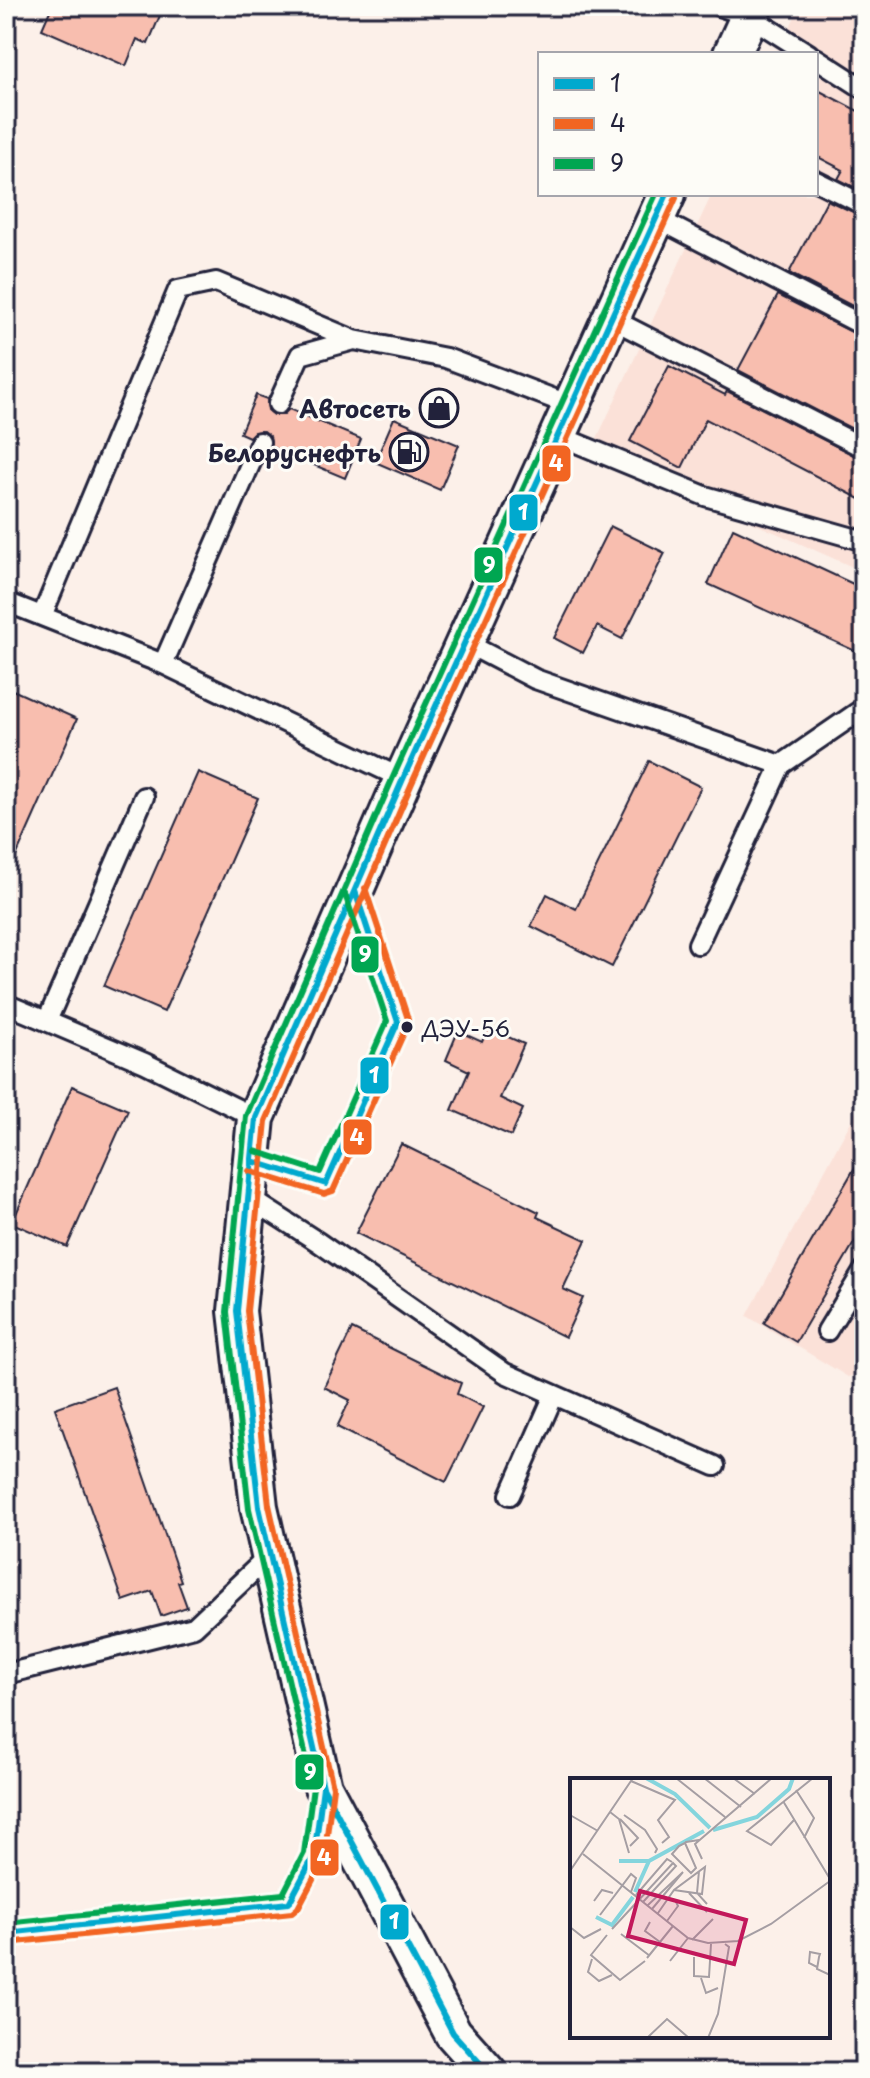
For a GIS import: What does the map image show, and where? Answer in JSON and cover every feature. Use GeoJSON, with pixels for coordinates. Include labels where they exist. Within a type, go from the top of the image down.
{"type":"FeatureCollection","features":[{"type":"Feature","properties":{"kind":"street"},"geometry":{"type":"LineString","coordinates":[[732,52],[741,9]]}},
{"type":"Feature","properties":{"kind":"street"},"geometry":{"type":"LineString","coordinates":[[488,2072],[453,2033],[323,1787],[259,1507],[237,1311],[256,1118],[403,779],[662,206]]}},
{"type":"Feature","properties":{"kind":"lane"},"geometry":{"type":"LineString","coordinates":[[741,9],[806,52]]}},
{"type":"Feature","properties":{"kind":"lane"},"geometry":{"type":"LineString","coordinates":[[818,59],[864,89]]}},
{"type":"Feature","properties":{"kind":"lane"},"geometry":{"type":"LineString","coordinates":[[818,182],[864,205]]}},
{"type":"Feature","properties":{"kind":"lane"},"geometry":{"type":"LineString","coordinates":[[662,206],[864,326]]}},
{"type":"Feature","properties":{"kind":"lane"},"geometry":{"type":"LineString","coordinates":[[42,616],[178,290],[216,282],[354,340],[446,358],[705,496],[864,541]]}},
{"type":"Feature","properties":{"kind":"lane"},"geometry":{"type":"LineString","coordinates":[[610,318],[864,448]]}},
{"type":"Feature","properties":{"kind":"lane"},"geometry":{"type":"LineString","coordinates":[[278,404],[300,355],[354,340]]}},
{"type":"Feature","properties":{"kind":"lane"},"geometry":{"type":"LineString","coordinates":[[163,664],[260,442]]}},
{"type":"Feature","properties":{"kind":"lane"},"geometry":{"type":"LineString","coordinates":[[6,602],[163,664],[403,779]]}},
{"type":"Feature","properties":{"kind":"lane"},"geometry":{"type":"LineString","coordinates":[[464,642],[535,679],[781,765]]}},
{"type":"Feature","properties":{"kind":"lane"},"geometry":{"type":"LineString","coordinates":[[698,944],[781,765],[864,708]]}},
{"type":"Feature","properties":{"kind":"lane"},"geometry":{"type":"LineString","coordinates":[[47,1021],[144,797]]}},
{"type":"Feature","properties":{"kind":"lane"},"geometry":{"type":"LineString","coordinates":[[252,1161],[326,1184],[398,1022],[355,891]]}},
{"type":"Feature","properties":{"kind":"lane"},"geometry":{"type":"LineString","coordinates":[[6,1004],[145,1063],[256,1118]]}},
{"type":"Feature","properties":{"kind":"lane"},"geometry":{"type":"LineString","coordinates":[[248,1197],[318,1242],[505,1373],[715,1466]]}},
{"type":"Feature","properties":{"kind":"lane"},"geometry":{"type":"LineString","coordinates":[[827,1331],[864,1270]]}},
{"type":"Feature","properties":{"kind":"lane"},"geometry":{"type":"LineString","coordinates":[[510,1495],[554,1395]]}},
{"type":"Feature","properties":{"kind":"lane"},"geometry":{"type":"LineString","coordinates":[[6,1674],[194,1627],[270,1555]]}},
{"type":"Feature","properties":{"kind":"lane"},"geometry":{"type":"LineString","coordinates":[[6,1933],[289,1903],[314,1856],[323,1787]]}},
{"type":"Feature","properties":{"kind":"shaded area"},"geometry":{"type":"Polygon","coordinates":[[[800,6],[864,6],[864,572],[591,451],[711,196],[818,196],[818,52],[778,52],[800,6]]]}},
{"type":"Feature","properties":{"kind":"shaded area"},"geometry":{"type":"Polygon","coordinates":[[[864,1097],[864,1372],[848,1377],[747,1316],[864,1097]]]}},
{"type":"Feature","properties":{"kind":"building"},"geometry":{"type":"Polygon","coordinates":[[[52,6],[164,6],[148,44],[137,39],[126,66],[42,29],[52,6]]]}},
{"type":"Feature","properties":{"kind":"building"},"geometry":{"type":"Polygon","coordinates":[[[818,90],[864,114],[864,192],[838,179],[843,170],[818,157],[818,90]]]}},
{"type":"Feature","properties":{"kind":"building"},"geometry":{"type":"Polygon","coordinates":[[[827,200],[864,217],[864,312],[789,273],[827,200]]]}},
{"type":"Feature","properties":{"kind":"building"},"geometry":{"type":"Polygon","coordinates":[[[778,295],[864,338],[864,435],[738,370],[778,295]]]}},
{"type":"Feature","properties":{"kind":"building"},"geometry":{"type":"Polygon","coordinates":[[[669,366],[725,395],[727,391],[864,460],[864,501],[706,419],[682,468],[630,441],[669,366]]]}},
{"type":"Feature","properties":{"kind":"building"},"geometry":{"type":"Polygon","coordinates":[[[256,395],[267,399],[268,410],[274,415],[284,414],[289,409],[361,439],[345,478],[271,447],[270,436],[264,431],[254,432],[249,437],[240,433],[256,395]]]}},
{"type":"Feature","properties":{"kind":"building"},"geometry":{"type":"Polygon","coordinates":[[[394,418],[459,445],[440,490],[375,462],[394,418]]]}},
{"type":"Feature","properties":{"kind":"building"},"geometry":{"type":"Polygon","coordinates":[[[610,526],[665,553],[622,639],[597,626],[583,653],[554,638],[610,526]]]}},
{"type":"Feature","properties":{"kind":"building"},"geometry":{"type":"Polygon","coordinates":[[[733,528],[864,589],[864,655],[708,584],[733,528]]]}},
{"type":"Feature","properties":{"kind":"building"},"geometry":{"type":"Polygon","coordinates":[[[6,687],[77,719],[6,879],[6,687]]]}},
{"type":"Feature","properties":{"kind":"building"},"geometry":{"type":"Polygon","coordinates":[[[649,761],[701,787],[612,967],[531,926],[547,894],[576,909],[649,761]]]}},
{"type":"Feature","properties":{"kind":"building"},"geometry":{"type":"Polygon","coordinates":[[[198,772],[258,798],[164,1012],[104,986],[198,772]]]}},
{"type":"Feature","properties":{"kind":"building"},"geometry":{"type":"Polygon","coordinates":[[[488,1028],[524,1044],[500,1098],[523,1109],[511,1136],[452,1110],[469,1071],[446,1060],[458,1031],[482,1042],[488,1028]]]}},
{"type":"Feature","properties":{"kind":"building"},"geometry":{"type":"Polygon","coordinates":[[[72,1086],[128,1110],[67,1247],[12,1223],[72,1086]]]}},
{"type":"Feature","properties":{"kind":"building"},"geometry":{"type":"Polygon","coordinates":[[[401,1144],[539,1212],[537,1217],[586,1240],[563,1289],[583,1298],[565,1337],[356,1233],[401,1144]]]}},
{"type":"Feature","properties":{"kind":"building"},"geometry":{"type":"Polygon","coordinates":[[[864,1152],[864,1226],[796,1342],[764,1323],[864,1152]]]}},
{"type":"Feature","properties":{"kind":"building"},"geometry":{"type":"Polygon","coordinates":[[[352,1329],[461,1383],[457,1394],[483,1407],[446,1482],[337,1427],[350,1400],[324,1387],[352,1329]]]}},
{"type":"Feature","properties":{"kind":"building"},"geometry":{"type":"Polygon","coordinates":[[[114,1387],[181,1581],[178,1582],[187,1607],[161,1616],[152,1591],[123,1601],[55,1408],[114,1387]]]}},
{"type":"Feature","properties":{"kind":"transit line","name":"9"},"geometry":{"type":"LineString","coordinates":[[6,1923],[283,1894],[304,1853],[313,1787],[249,1509],[227,1312],[246,1116],[394,775],[655,196]]}},
{"type":"Feature","properties":{"kind":"transit line","name":"1"},"geometry":{"type":"LineString","coordinates":[[6,1933],[289,1903],[314,1856],[323,1787],[259,1507],[237,1311],[256,1118],[403,779],[666,196]]}},
{"type":"Feature","properties":{"kind":"transit line","name":"4"},"geometry":{"type":"LineString","coordinates":[[7,1943],[292,1913],[298,1908],[324,1859],[333,1787],[269,1505],[247,1311],[266,1121],[412,783],[676,198]]}},
{"type":"Feature","properties":{"kind":"transit line","name":"4"},"geometry":{"type":"LineString","coordinates":[[249,1171],[324,1194],[333,1191],[407,1026],[408,1019],[365,888]]}},
{"type":"Feature","properties":{"kind":"transit line","name":"1"},"geometry":{"type":"LineString","coordinates":[[252,1161],[326,1184],[398,1022],[355,891]]}},
{"type":"Feature","properties":{"kind":"transit line","name":"9"},"geometry":{"type":"LineString","coordinates":[[255,1151],[320,1172],[387,1021],[345,894]]}},
{"type":"Feature","properties":{"kind":"transit line","name":"1"},"geometry":{"type":"LineString","coordinates":[[317,1762],[323,1787],[453,2033],[488,2072]]}},
{"type":"Feature","properties":{"kind":"place","name":"Автосеть"},"geometry":{"type":"Point","coordinates":[439,408]}},
{"type":"Feature","properties":{"kind":"place","name":"Белоруснефть"},"geometry":{"type":"Point","coordinates":[409,452]}},
{"type":"Feature","properties":{"kind":"place","name":"ДЭУ-56"},"geometry":{"type":"Point","coordinates":[407,1027]}}]}
